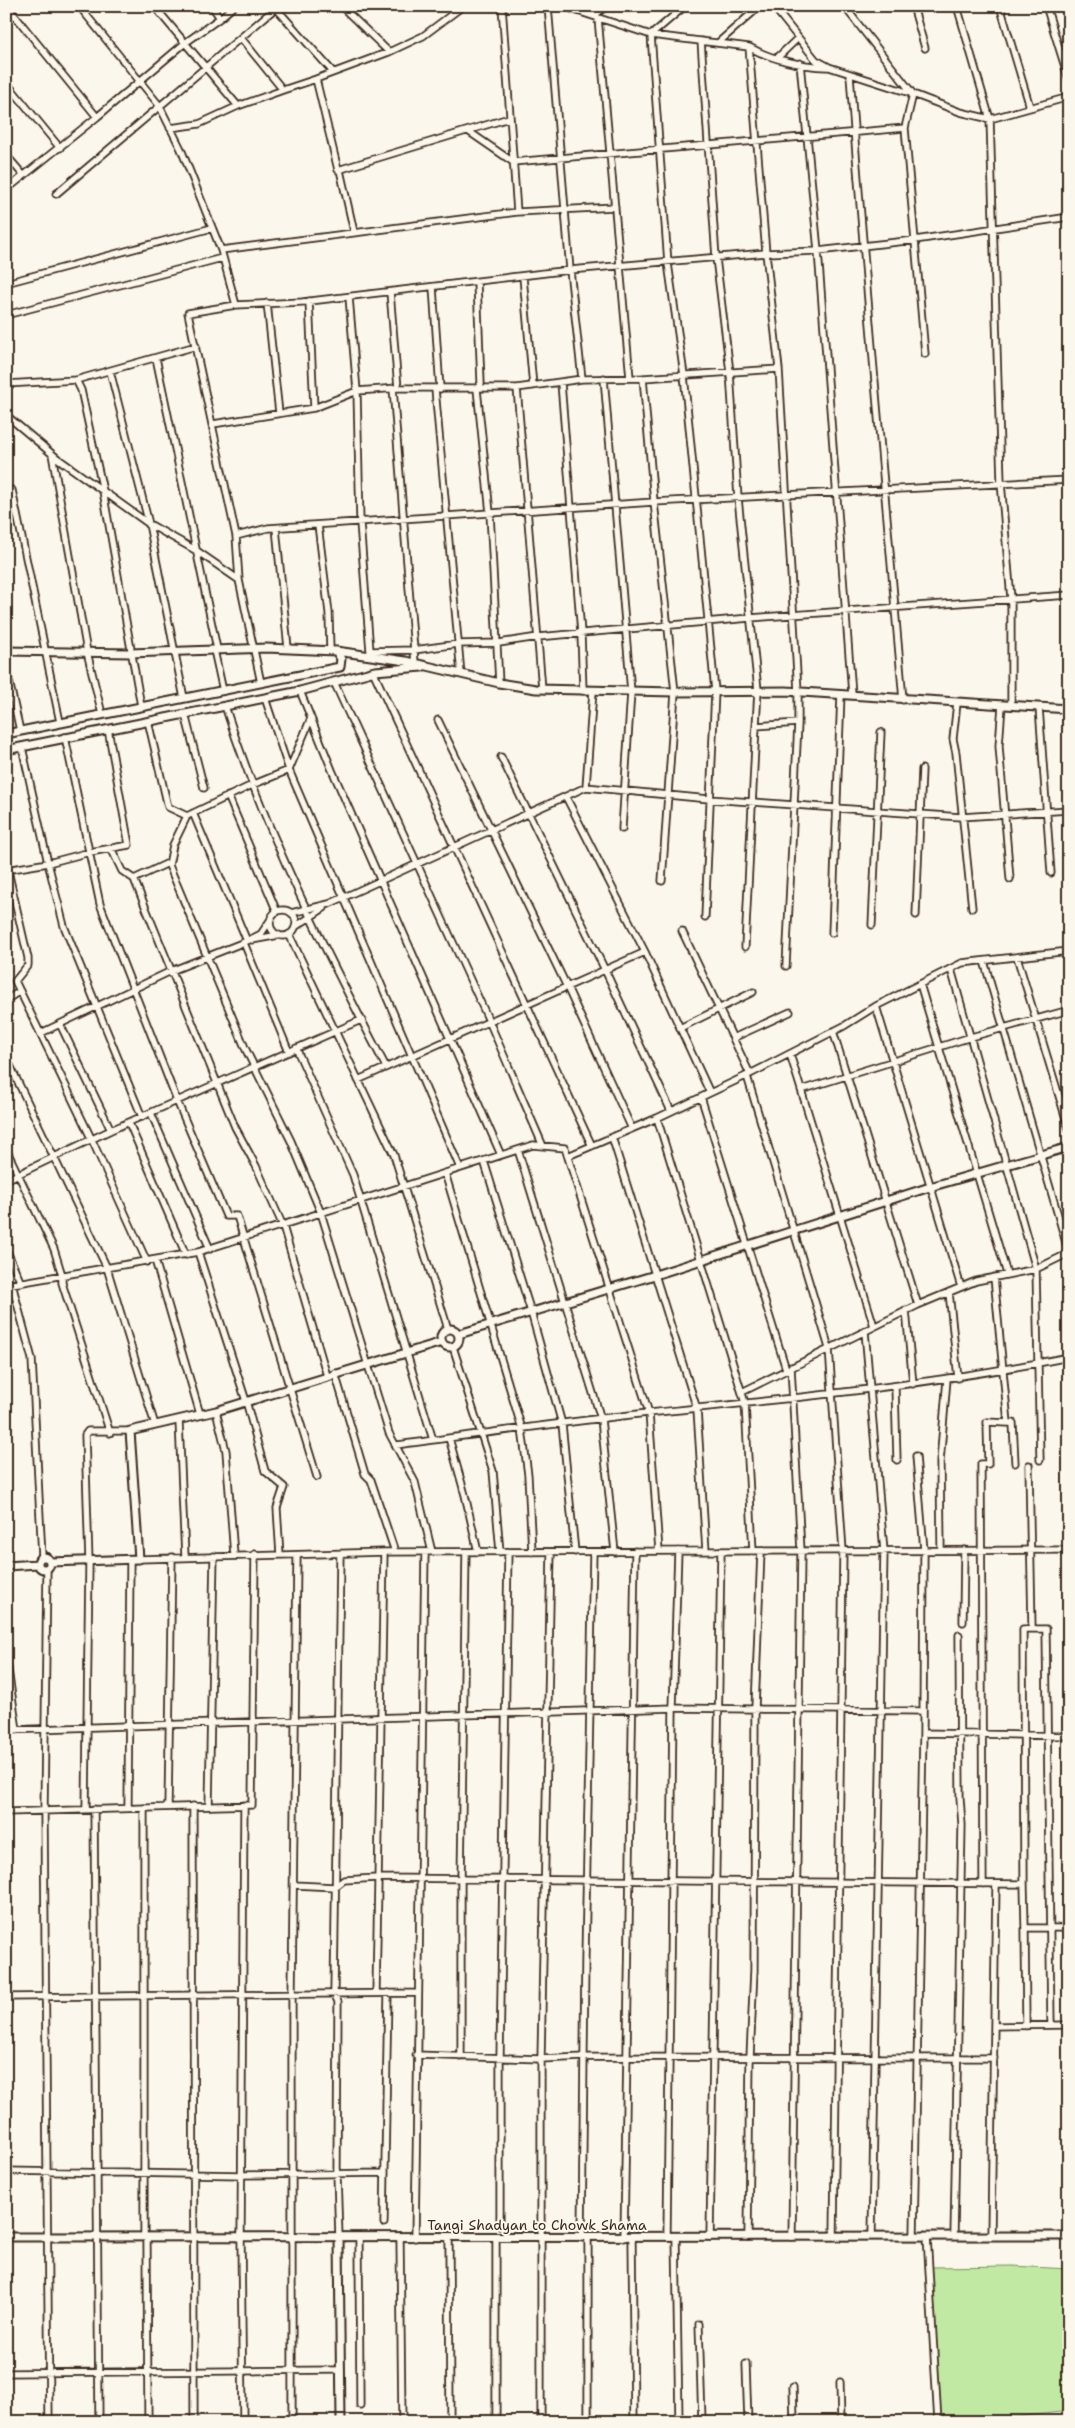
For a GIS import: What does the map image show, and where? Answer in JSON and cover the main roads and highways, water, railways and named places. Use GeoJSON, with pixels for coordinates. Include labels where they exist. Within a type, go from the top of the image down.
{"type":"FeatureCollection","features":[{"type":"Feature","properties":{"kind":"main road"},"geometry":{"type":"LineString","coordinates":[[6,651],[130,653],[288,648],[370,653],[499,683],[542,689],[631,692],[798,691],[852,694],[903,700],[1069,709]]}},
{"type":"Feature","properties":{"kind":"main road"},"geometry":{"type":"LineString","coordinates":[[6,734],[340,667],[341,659],[333,651]]}},
{"type":"Feature","properties":{"kind":"main road"},"geometry":{"type":"LineString","coordinates":[[6,750],[300,691],[373,671],[430,667]]}},
{"type":"Feature","properties":{"kind":"main road"},"geometry":{"type":"LineString","coordinates":[[459,1334],[655,1275],[930,1187],[1069,1147]]}},
{"type":"Feature","properties":{"kind":"main road"},"geometry":{"type":"LineString","coordinates":[[442,1342],[442,1334],[448,1329],[453,1329],[459,1334]]}},
{"type":"Feature","properties":{"kind":"main road"},"geometry":{"type":"LineString","coordinates":[[442,1342],[448,1346],[453,1346],[458,1342],[459,1334]]}},
{"type":"Feature","properties":{"kind":"main road"},"geometry":{"type":"LineString","coordinates":[[38,1564],[40,1569],[49,1566],[139,1559],[130,1431],[216,1411],[367,1363],[442,1342]]}},
{"type":"Feature","properties":{"kind":"main road"},"geometry":{"type":"LineString","coordinates":[[38,1564],[42,1558],[46,1558],[49,1566]]}},
{"type":"Feature","properties":{"kind":"main road"},"geometry":{"type":"LineString","coordinates":[[6,1566],[38,1564]]}},
{"type":"Feature","properties":{"kind":"main road","name":"Tangi Shadyan to Chowk Shama"},"geometry":{"type":"LineString","coordinates":[[6,2237],[628,2238],[1069,2236]]}},
{"type":"Feature","properties":{"kind":"main road"},"geometry":{"type":"LineString","coordinates":[[339,2238],[341,2422]]}}]}
